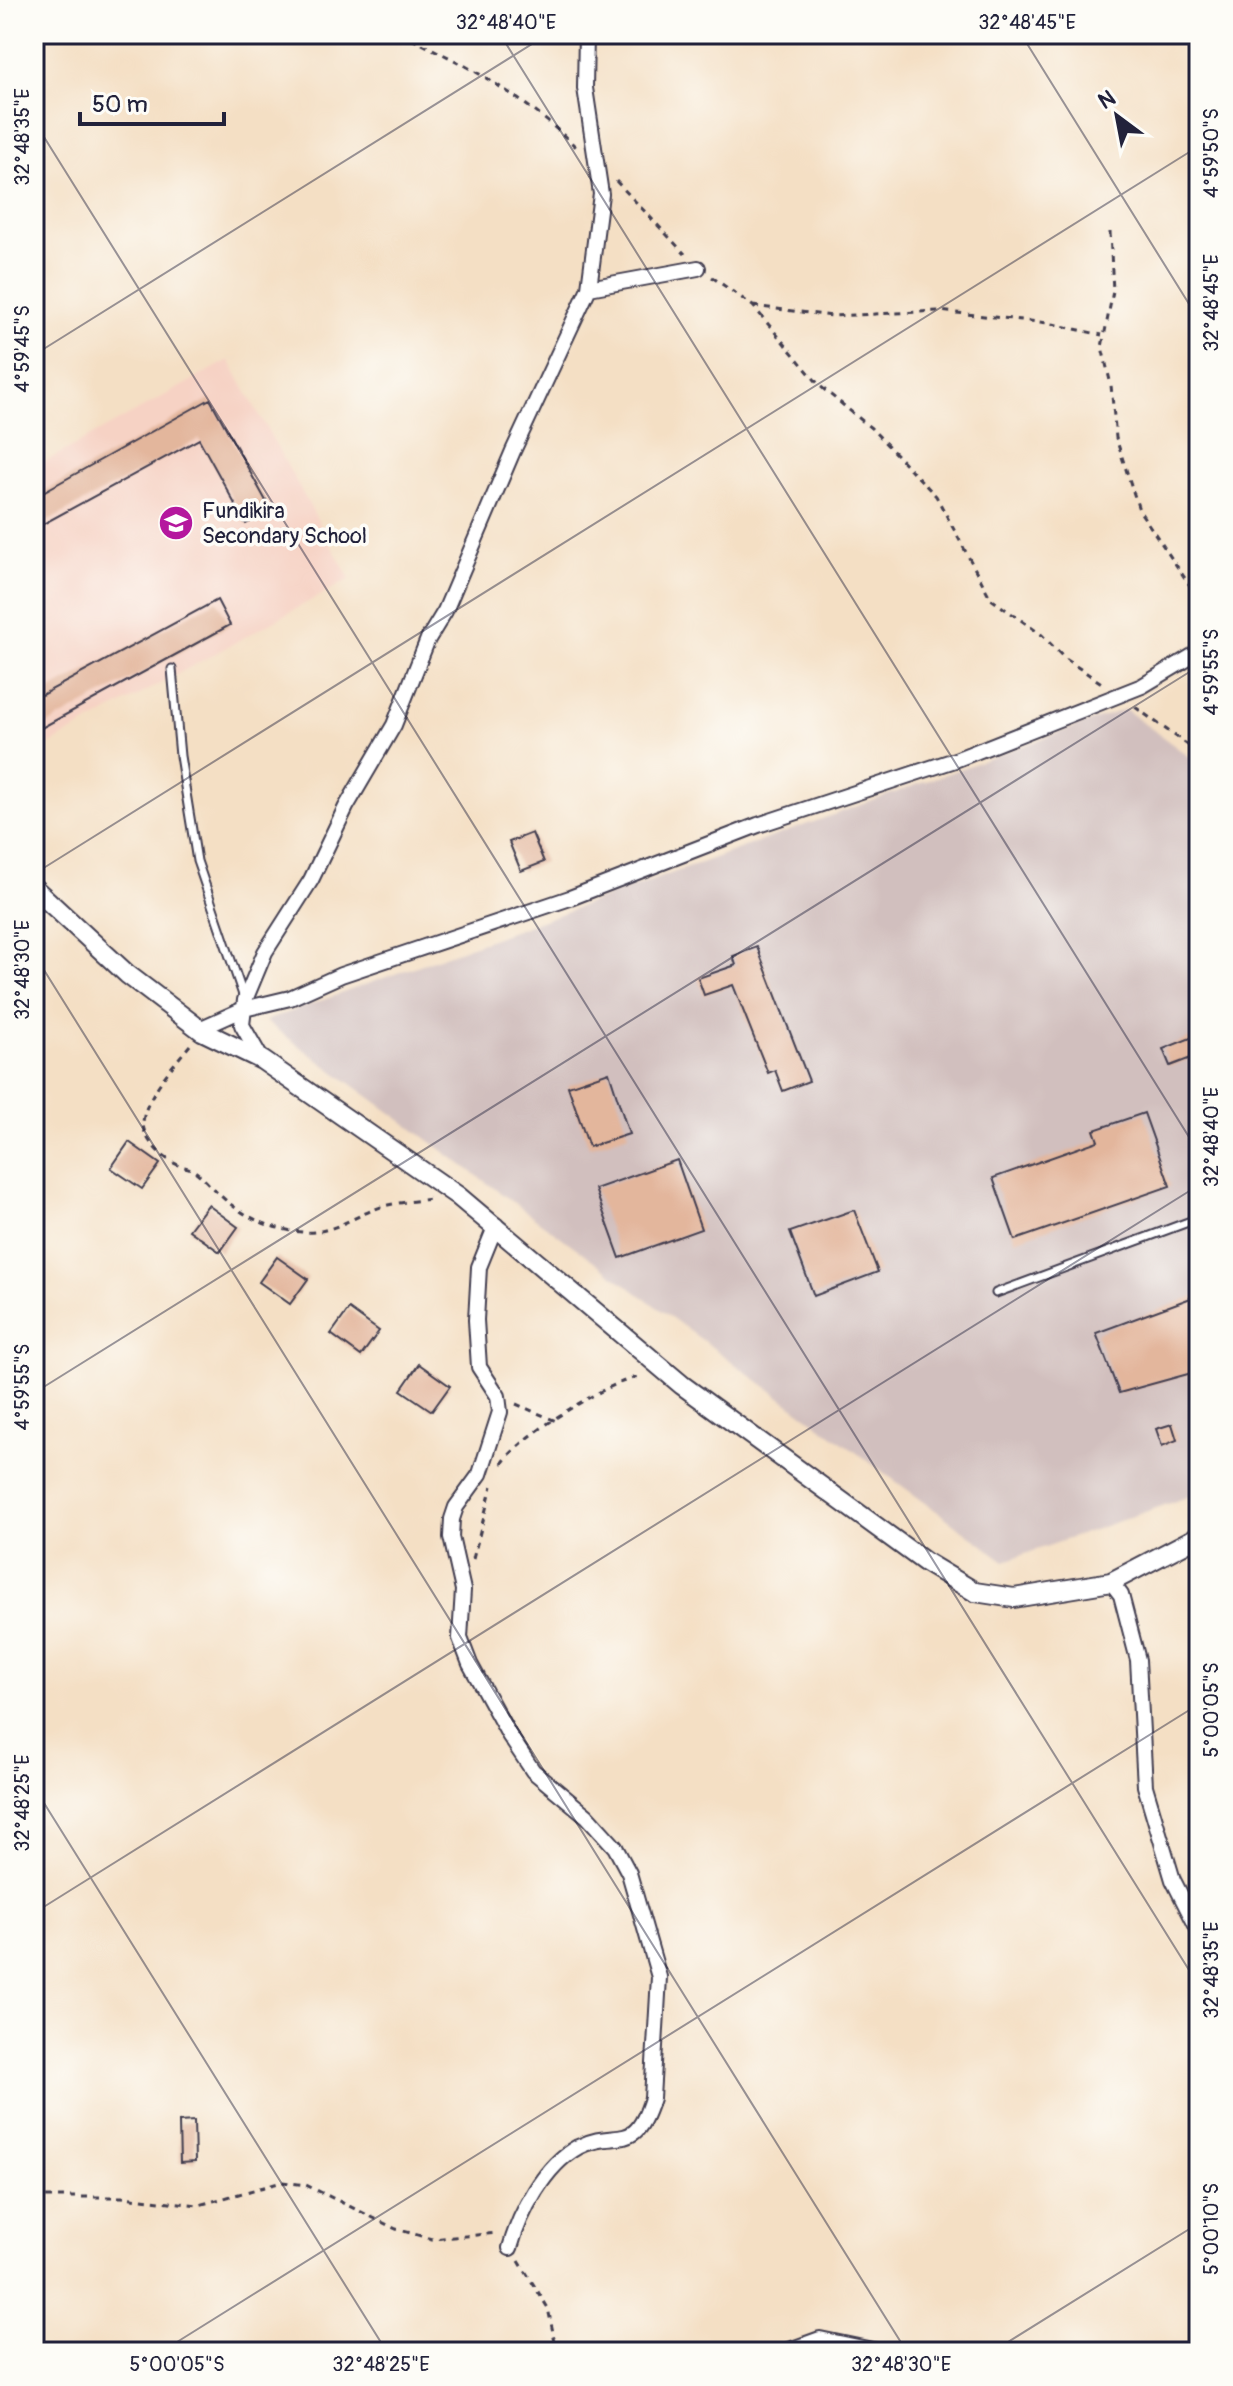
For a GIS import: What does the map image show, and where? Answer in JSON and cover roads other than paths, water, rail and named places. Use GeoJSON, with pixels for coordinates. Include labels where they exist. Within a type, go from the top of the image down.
{"type":"FeatureCollection","features":[{"type":"Feature","properties":{"kind":"street"},"geometry":{"type":"LineString","coordinates":[[262,1060],[242,1025],[245,1004],[265,952],[311,880],[346,807],[394,725],[428,639],[445,611],[513,451],[589,288],[600,222],[600,170],[585,88],[586,34]]}},
{"type":"Feature","properties":{"kind":"street"},"geometry":{"type":"LineString","coordinates":[[589,288],[698,268]]}},
{"type":"Feature","properties":{"kind":"street"},"geometry":{"type":"LineString","coordinates":[[202,1031],[245,1004],[290,998],[341,975],[452,941],[758,825],[955,760],[1121,695],[1199,652]]}},
{"type":"Feature","properties":{"kind":"street"},"geometry":{"type":"LineString","coordinates":[[34,888],[127,974],[202,1031],[262,1060],[458,1196],[682,1385],[925,1562],[975,1592],[1014,1598],[1111,1582],[1199,1536]]}},
{"type":"Feature","properties":{"kind":"street"},"geometry":{"type":"LineString","coordinates":[[496,1225],[479,1267],[476,1320],[479,1367],[498,1396],[500,1412],[480,1474],[456,1507],[452,1519],[451,1537],[463,1590],[460,1638],[470,1664],[533,1771],[587,1816],[615,1847],[629,1873],[659,1977],[652,2098],[647,2117],[629,2136],[590,2142],[559,2161],[520,2222],[510,2248]]}},
{"type":"Feature","properties":{"kind":"street"},"geometry":{"type":"LineString","coordinates":[[1111,1582],[1121,1595],[1138,1660],[1145,1786],[1173,1880],[1199,1931]]}},
{"type":"Feature","properties":{"kind":"street"},"geometry":{"type":"LineString","coordinates":[[784,2352],[820,2339],[882,2352]]}},
{"type":"Feature","properties":{"kind":"lane"},"geometry":{"type":"LineString","coordinates":[[172,669],[180,756],[197,861],[245,1004]]}},
{"type":"Feature","properties":{"kind":"lane"},"geometry":{"type":"LineString","coordinates":[[996,1293],[1199,1218]]}},
{"type":"Feature","properties":{"kind":"place","name":"Fundikira Secondary School"},"geometry":{"type":"Point","coordinates":[176,523]}}]}
